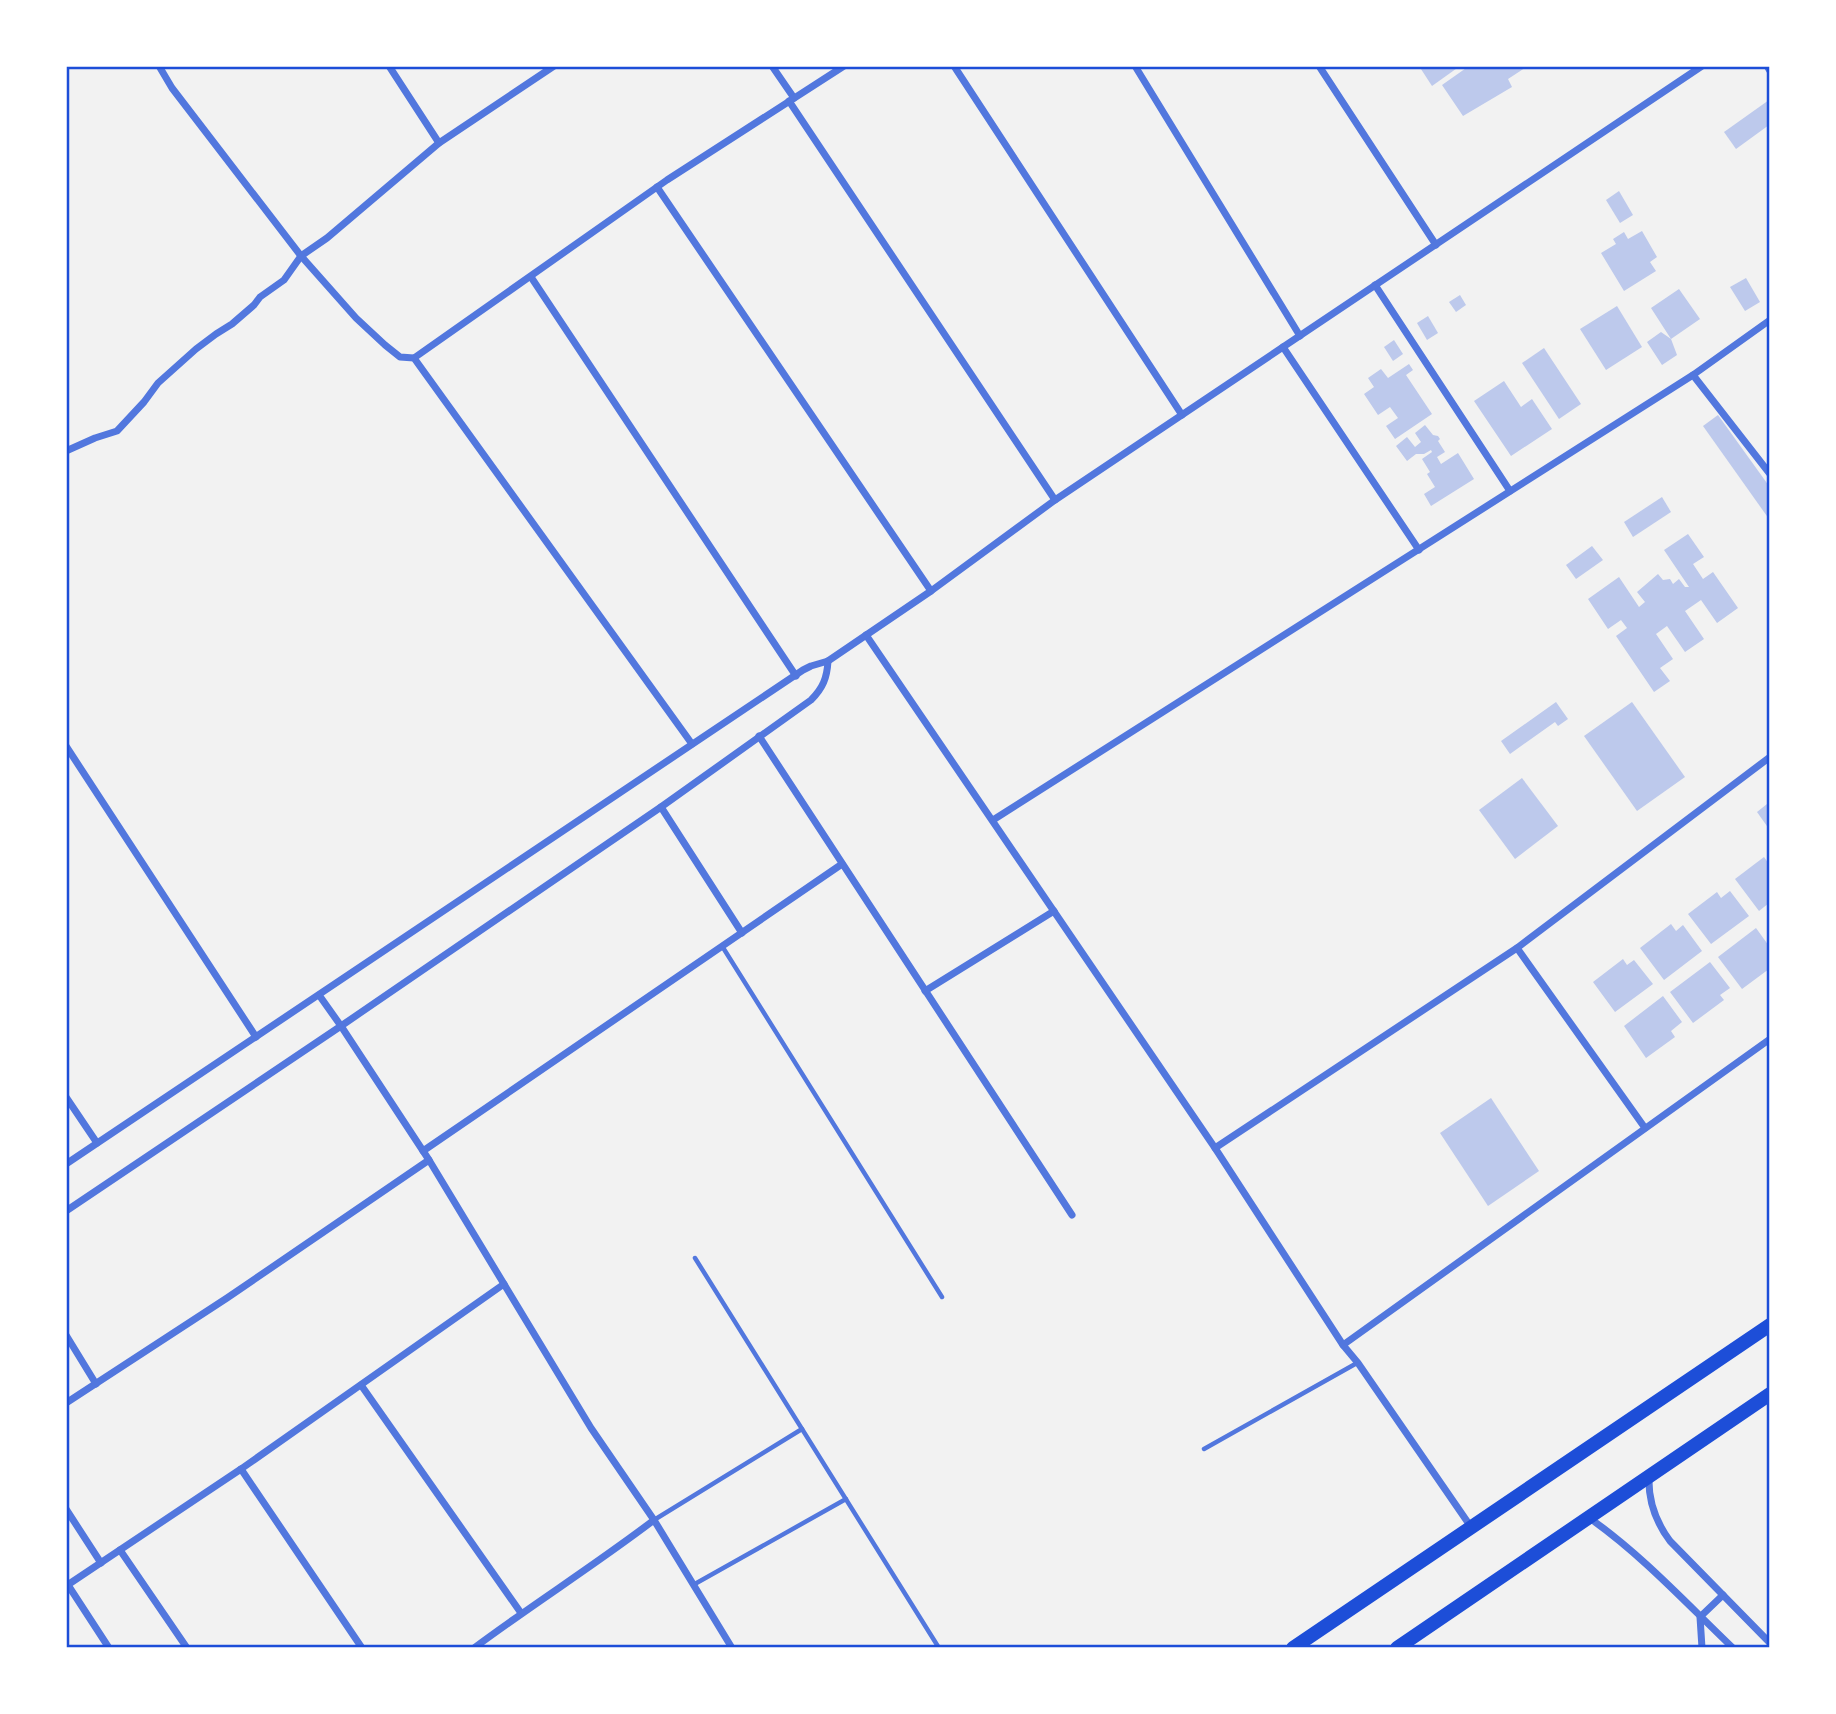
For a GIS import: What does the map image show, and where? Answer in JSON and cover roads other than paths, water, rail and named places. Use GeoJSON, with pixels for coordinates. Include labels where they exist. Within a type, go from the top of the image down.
{"type":"FeatureCollection","features":[{"type":"Feature","properties":{"kind":"main road"},"geometry":{"type":"LineString","coordinates":[[1293,1647],[1769,1325]]}},
{"type":"Feature","properties":{"kind":"main road"},"geometry":{"type":"LineString","coordinates":[[1396,1647],[1769,1394]]}},
{"type":"Feature","properties":{"kind":"street"},"geometry":{"type":"LineString","coordinates":[[159,66],[172,88],[301,256],[356,318],[385,345],[400,356],[414,358],[657,187],[844,66]]}},
{"type":"Feature","properties":{"kind":"street"},"geometry":{"type":"LineString","coordinates":[[389,66],[439,143]]}},
{"type":"Feature","properties":{"kind":"street"},"geometry":{"type":"LineString","coordinates":[[66,451],[117,431],[158,383],[284,280],[301,256],[327,238],[439,143],[554,66]]}},
{"type":"Feature","properties":{"kind":"street"},"geometry":{"type":"LineString","coordinates":[[772,66],[791,100],[1055,500]]}},
{"type":"Feature","properties":{"kind":"street"},"geometry":{"type":"LineString","coordinates":[[954,66],[1182,415]]}},
{"type":"Feature","properties":{"kind":"street"},"geometry":{"type":"LineString","coordinates":[[1135,66],[1300,336]]}},
{"type":"Feature","properties":{"kind":"street"},"geometry":{"type":"LineString","coordinates":[[1319,66],[1436,245]]}},
{"type":"Feature","properties":{"kind":"street"},"geometry":{"type":"LineString","coordinates":[[66,1164],[692,744],[811,666],[828,661],[931,591],[1055,500],[1702,66]]}},
{"type":"Feature","properties":{"kind":"street"},"geometry":{"type":"LineString","coordinates":[[1767,66],[1769,71]]}},
{"type":"Feature","properties":{"kind":"street"},"geometry":{"type":"LineString","coordinates":[[657,187],[931,591]]}},
{"type":"Feature","properties":{"kind":"street"},"geometry":{"type":"LineString","coordinates":[[531,276],[796,676]]}},
{"type":"Feature","properties":{"kind":"street"},"geometry":{"type":"LineString","coordinates":[[1375,285],[1510,491]]}},
{"type":"Feature","properties":{"kind":"street"},"geometry":{"type":"LineString","coordinates":[[993,820],[1693,375],[1769,320]]}},
{"type":"Feature","properties":{"kind":"street"},"geometry":{"type":"LineString","coordinates":[[1283,348],[1419,550]]}},
{"type":"Feature","properties":{"kind":"street"},"geometry":{"type":"LineString","coordinates":[[414,358],[692,744]]}},
{"type":"Feature","properties":{"kind":"street"},"geometry":{"type":"LineString","coordinates":[[1693,375],[1769,474]]}},
{"type":"Feature","properties":{"kind":"street"},"geometry":{"type":"LineString","coordinates":[[866,635],[1215,1148],[1343,1345],[1472,1527]]}},
{"type":"Feature","properties":{"kind":"street"},"geometry":{"type":"LineString","coordinates":[[66,1211],[661,807],[811,700],[825,683],[828,661]]}},
{"type":"Feature","properties":{"kind":"street"},"geometry":{"type":"LineString","coordinates":[[759,736],[1072,1215]]}},
{"type":"Feature","properties":{"kind":"street"},"geometry":{"type":"LineString","coordinates":[[66,746],[256,1037]]}},
{"type":"Feature","properties":{"kind":"street"},"geometry":{"type":"LineString","coordinates":[[1215,1148],[1517,948],[1769,757]]}},
{"type":"Feature","properties":{"kind":"street"},"geometry":{"type":"LineString","coordinates":[[661,807],[742,933]]}},
{"type":"Feature","properties":{"kind":"street"},"geometry":{"type":"LineString","coordinates":[[423,1151],[842,864]]}},
{"type":"Feature","properties":{"kind":"street"},"geometry":{"type":"LineString","coordinates":[[925,991],[1054,911]]}},
{"type":"Feature","properties":{"kind":"street"},"geometry":{"type":"LineString","coordinates":[[1517,948],[1645,1128]]}},
{"type":"Feature","properties":{"kind":"street"},"geometry":{"type":"LineString","coordinates":[[319,995],[429,1160],[591,1428],[654,1520],[732,1647]]}},
{"type":"Feature","properties":{"kind":"street"},"geometry":{"type":"LineString","coordinates":[[1343,1345],[1769,1039]]}},
{"type":"Feature","properties":{"kind":"street"},"geometry":{"type":"LineString","coordinates":[[66,1097],[97,1143]]}},
{"type":"Feature","properties":{"kind":"street"},"geometry":{"type":"LineString","coordinates":[[66,1404],[429,1160]]}},
{"type":"Feature","properties":{"kind":"street"},"geometry":{"type":"LineString","coordinates":[[109,1647],[67,1585],[241,1469],[504,1284]]}},
{"type":"Feature","properties":{"kind":"street"},"geometry":{"type":"LineString","coordinates":[[66,1335],[96,1384]]}},
{"type":"Feature","properties":{"kind":"street"},"geometry":{"type":"LineString","coordinates":[[361,1385],[521,1613]]}},
{"type":"Feature","properties":{"kind":"street"},"geometry":{"type":"LineString","coordinates":[[241,1469],[362,1647]]}},
{"type":"Feature","properties":{"kind":"street"},"geometry":{"type":"LineString","coordinates":[[1649,1475],[1650,1499],[1662,1531],[1769,1643]]}},
{"type":"Feature","properties":{"kind":"street"},"geometry":{"type":"LineString","coordinates":[[66,1509],[101,1563]]}},
{"type":"Feature","properties":{"kind":"street"},"geometry":{"type":"LineString","coordinates":[[1587,1517],[1614,1535],[1733,1647]]}},
{"type":"Feature","properties":{"kind":"street"},"geometry":{"type":"LineString","coordinates":[[474,1647],[654,1520]]}},
{"type":"Feature","properties":{"kind":"street"},"geometry":{"type":"LineString","coordinates":[[120,1550],[187,1647]]}},
{"type":"Feature","properties":{"kind":"street"},"geometry":{"type":"LineString","coordinates":[[1700,1616],[1723,1595]]}},
{"type":"Feature","properties":{"kind":"street"},"geometry":{"type":"LineString","coordinates":[[1700,1616],[1702,1647]]}},
{"type":"Feature","properties":{"kind":"lane"},"geometry":{"type":"LineString","coordinates":[[722,946],[942,1297]]}},
{"type":"Feature","properties":{"kind":"lane"},"geometry":{"type":"LineString","coordinates":[[695,1258],[939,1647]]}},
{"type":"Feature","properties":{"kind":"lane"},"geometry":{"type":"LineString","coordinates":[[1204,1448],[1358,1363]]}},
{"type":"Feature","properties":{"kind":"lane"},"geometry":{"type":"LineString","coordinates":[[654,1520],[802,1429]]}},
{"type":"Feature","properties":{"kind":"lane"},"geometry":{"type":"LineString","coordinates":[[693,1585],[846,1499]]}}]}
